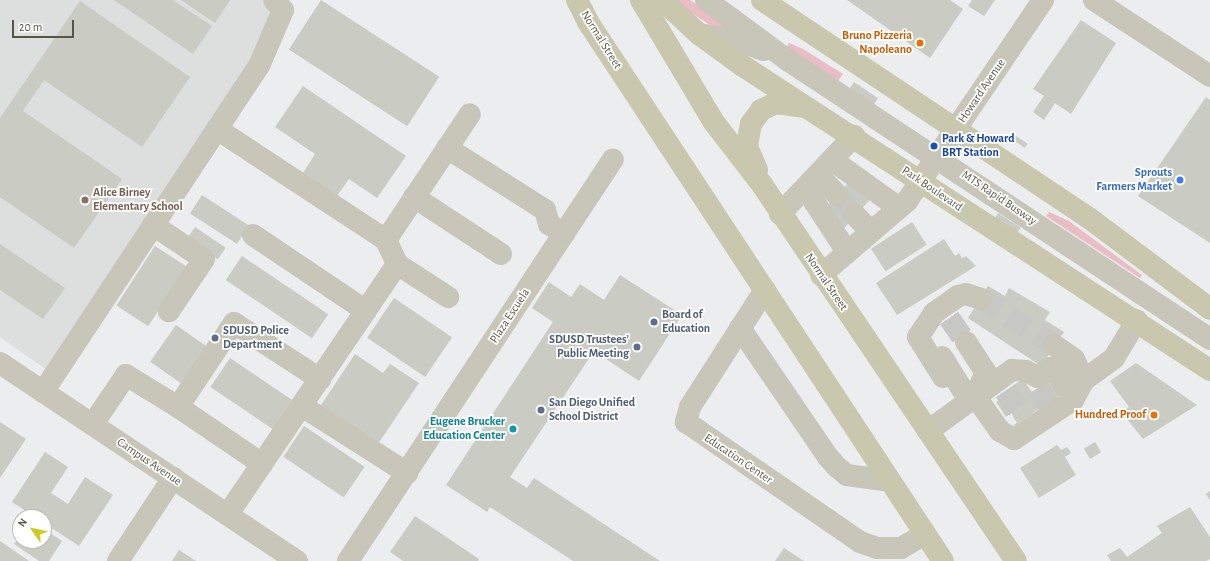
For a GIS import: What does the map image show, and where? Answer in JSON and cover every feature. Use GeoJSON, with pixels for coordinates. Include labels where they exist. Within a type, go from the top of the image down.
{"type":"FeatureCollection","features":[{"type":"Feature","properties":{"kind":"main road","name":"Normal Street"},"geometry":{"type":"LineString","coordinates":[[577,0],[588,22],[943,561]]}},
{"type":"Feature","properties":{"kind":"main road","name":"Normal Street"},"geometry":{"type":"LineString","coordinates":[[641,0],[713,121],[763,186],[780,214],[1016,561]]}},
{"type":"Feature","properties":{"kind":"main road","name":"Park Boulevard"},"geometry":{"type":"LineString","coordinates":[[662,0],[699,34],[740,64],[854,136],[922,182],[1137,320],[1210,370]]}},
{"type":"Feature","properties":{"kind":"main road"},"geometry":{"type":"LineString","coordinates":[[762,0],[1089,218],[1210,309]]}},
{"type":"Feature","properties":{"kind":"main road"},"geometry":{"type":"LineString","coordinates":[[763,186],[747,146],[751,124],[761,110],[776,103],[812,109]]}},
{"type":"Feature","properties":{"kind":"street"},"geometry":{"type":"LineString","coordinates":[[43,392],[259,66],[283,10],[274,0]]}},
{"type":"Feature","properties":{"kind":"street","name":"MTS Rapid Busway"},"geometry":{"type":"LineString","coordinates":[[706,0],[786,59],[1210,339]]}},
{"type":"Feature","properties":{"kind":"street","name":"Howard Avenue"},"geometry":{"type":"LineString","coordinates":[[821,274],[899,208],[922,182],[1043,0]]}},
{"type":"Feature","properties":{"kind":"street"},"geometry":{"type":"LineString","coordinates":[[1094,0],[1210,76]]}},
{"type":"Feature","properties":{"kind":"street","name":"MTS Rapid Busway"},"geometry":{"type":"LineString","coordinates":[[699,34],[736,40],[786,59]]}},
{"type":"Feature","properties":{"kind":"street"},"geometry":{"type":"LineString","coordinates":[[386,240],[470,114]]}},
{"type":"Feature","properties":{"kind":"street"},"geometry":{"type":"LineString","coordinates":[[217,129],[386,240],[397,264],[448,297]]}},
{"type":"Feature","properties":{"kind":"street"},"geometry":{"type":"LineString","coordinates":[[780,214],[819,175],[854,136]]}},
{"type":"Feature","properties":{"kind":"street"},"geometry":{"type":"LineString","coordinates":[[448,148],[545,210],[549,224],[564,234]]}},
{"type":"Feature","properties":{"kind":"street","name":"Plaza Escuela"},"geometry":{"type":"LineString","coordinates":[[348,561],[613,159]]}},
{"type":"Feature","properties":{"kind":"street"},"geometry":{"type":"LineString","coordinates":[[819,175],[837,196]]}},
{"type":"Feature","properties":{"kind":"street"},"geometry":{"type":"LineString","coordinates":[[819,175],[899,208]]}},
{"type":"Feature","properties":{"kind":"street"},"geometry":{"type":"LineString","coordinates":[[819,175],[847,252]]}},
{"type":"Feature","properties":{"kind":"street"},"geometry":{"type":"LineString","coordinates":[[414,197],[501,254]]}},
{"type":"Feature","properties":{"kind":"street"},"geometry":{"type":"LineString","coordinates":[[855,215],[871,232]]}},
{"type":"Feature","properties":{"kind":"street"},"geometry":{"type":"LineString","coordinates":[[153,225],[204,259],[168,311]]}},
{"type":"Feature","properties":{"kind":"street"},"geometry":{"type":"LineString","coordinates":[[253,235],[366,310]]}},
{"type":"Feature","properties":{"kind":"street"},"geometry":{"type":"LineString","coordinates":[[228,514],[397,264]]}},
{"type":"Feature","properties":{"kind":"street","name":"Education Center"},"geometry":{"type":"LineString","coordinates":[[765,290],[690,407],[686,422],[860,542],[877,548],[901,548],[925,534]]}},
{"type":"Feature","properties":{"kind":"street"},"geometry":{"type":"LineString","coordinates":[[981,299],[966,294],[958,296],[938,323],[918,338],[955,395],[1036,396],[1084,380],[1114,358],[1137,320]]}},
{"type":"Feature","properties":{"kind":"street"},"geometry":{"type":"LineString","coordinates":[[178,407],[234,323],[320,378]]}},
{"type":"Feature","properties":{"kind":"street"},"geometry":{"type":"LineString","coordinates":[[740,328],[828,457],[837,467],[847,475],[890,481]]}},
{"type":"Feature","properties":{"kind":"street"},"geometry":{"type":"LineString","coordinates":[[1054,345],[1074,359],[1084,380]]}},
{"type":"Feature","properties":{"kind":"street"},"geometry":{"type":"LineString","coordinates":[[955,350],[963,390],[975,396],[1000,431],[1014,438],[1036,396]]}},
{"type":"Feature","properties":{"kind":"street","name":"Campus Avenue"},"geometry":{"type":"LineString","coordinates":[[0,364],[93,424],[297,561]]}},
{"type":"Feature","properties":{"kind":"street"},"geometry":{"type":"LineString","coordinates":[[93,424],[126,375],[178,407],[262,464]]}},
{"type":"Feature","properties":{"kind":"street"},"geometry":{"type":"LineString","coordinates":[[928,431],[975,396]]}},
{"type":"Feature","properties":{"kind":"street"},"geometry":{"type":"LineString","coordinates":[[302,406],[407,473]]}},
{"type":"Feature","properties":{"kind":"street"},"geometry":{"type":"LineString","coordinates":[[118,561],[173,478]]}},
{"type":"Feature","properties":{"kind":"shaded area","name":"Alice Birney Elementary School"},"geometry":{"type":"Polygon","coordinates":[[[0,0],[274,0],[283,10],[54,375],[0,337],[0,0]]]}},
{"type":"Feature","properties":{"kind":"shaded area"},"geometry":{"type":"Polygon","coordinates":[[[672,0],[690,0],[733,29],[713,27],[672,0]]]}},
{"type":"Feature","properties":{"kind":"shaded area"},"geometry":{"type":"Polygon","coordinates":[[[789,43],[803,49],[843,74],[837,82],[787,47],[789,43]]]}},
{"type":"Feature","properties":{"kind":"shaded area"},"geometry":{"type":"Polygon","coordinates":[[[1049,212],[1069,221],[1142,275],[1140,278],[1046,216],[1049,212]]]}},
{"type":"Feature","properties":{"kind":"building"},"geometry":{"type":"Polygon","coordinates":[[[114,0],[173,0],[212,26],[193,54],[114,0]]]}},
{"type":"Feature","properties":{"kind":"building"},"geometry":{"type":"Polygon","coordinates":[[[181,0],[230,0],[215,23],[181,0]]]}},
{"type":"Feature","properties":{"kind":"building"},"geometry":{"type":"Polygon","coordinates":[[[321,0],[439,77],[407,126],[289,49],[321,0]]]}},
{"type":"Feature","properties":{"kind":"building"},"geometry":{"type":"Polygon","coordinates":[[[847,0],[950,0],[963,9],[930,58],[847,0]]]}},
{"type":"Feature","properties":{"kind":"building"},"geometry":{"type":"Polygon","coordinates":[[[972,0],[995,0],[984,16],[968,6],[972,0]]]}},
{"type":"Feature","properties":{"kind":"building"},"geometry":{"type":"Polygon","coordinates":[[[80,1],[190,77],[142,147],[44,80],[23,111],[122,179],[74,248],[0,197],[0,118],[80,1]]]}},
{"type":"Feature","properties":{"kind":"building"},"geometry":{"type":"Polygon","coordinates":[[[1081,20],[1116,43],[1071,114],[1055,103],[1044,120],[1033,112],[1044,96],[1033,89],[1081,20]]]}},
{"type":"Feature","properties":{"kind":"building"},"geometry":{"type":"Polygon","coordinates":[[[854,82],[878,98],[874,105],[850,89],[854,82]]]}},
{"type":"Feature","properties":{"kind":"building"},"geometry":{"type":"Polygon","coordinates":[[[303,86],[406,156],[377,198],[349,179],[337,196],[303,173],[315,154],[275,127],[303,86]]]}},
{"type":"Feature","properties":{"kind":"building","name":"Sprouts Farmers Market"},"geometry":{"type":"Polygon","coordinates":[[[1206,97],[1210,100],[1210,243],[1138,196],[1206,97]]]}},
{"type":"Feature","properties":{"kind":"building"},"geometry":{"type":"Polygon","coordinates":[[[1016,136],[1028,144],[1025,148],[1013,140],[1016,136]]]}},
{"type":"Feature","properties":{"kind":"building"},"geometry":{"type":"Polygon","coordinates":[[[854,176],[874,195],[839,234],[824,210],[854,176]]]}},
{"type":"Feature","properties":{"kind":"building"},"geometry":{"type":"Polygon","coordinates":[[[202,195],[249,225],[237,244],[190,213],[202,195]]]}},
{"type":"Feature","properties":{"kind":"building"},"geometry":{"type":"Polygon","coordinates":[[[998,213],[1021,228],[1016,234],[994,220],[998,213]]]}},
{"type":"Feature","properties":{"kind":"building"},"geometry":{"type":"Polygon","coordinates":[[[912,222],[927,245],[886,271],[871,249],[912,222]]]}},
{"type":"Feature","properties":{"kind":"building"},"geometry":{"type":"Polygon","coordinates":[[[195,227],[226,248],[218,259],[187,239],[195,227]]]}},
{"type":"Feature","properties":{"kind":"building"},"geometry":{"type":"Polygon","coordinates":[[[944,239],[955,256],[959,253],[962,258],[966,256],[976,266],[897,315],[876,283],[944,239]]]}},
{"type":"Feature","properties":{"kind":"building"},"geometry":{"type":"Polygon","coordinates":[[[0,244],[65,288],[43,319],[0,290],[0,244]]]}},
{"type":"Feature","properties":{"kind":"building"},"geometry":{"type":"Polygon","coordinates":[[[155,246],[187,267],[148,326],[116,306],[155,246]]]}},
{"type":"Feature","properties":{"kind":"building"},"geometry":{"type":"Polygon","coordinates":[[[242,256],[328,314],[312,338],[226,280],[242,256]]]}},
{"type":"Feature","properties":{"kind":"building","name":"Eugene Brucker Education Center"},"geometry":{"type":"Polygon","coordinates":[[[620,275],[682,315],[639,381],[594,351],[510,477],[527,488],[534,478],[660,561],[573,561],[490,507],[487,512],[446,485],[553,322],[532,308],[549,282],[571,297],[580,284],[604,300],[620,275]]]}},
{"type":"Feature","properties":{"kind":"building"},"geometry":{"type":"Polygon","coordinates":[[[988,286],[1005,296],[1009,288],[1050,312],[1045,320],[1064,332],[1041,366],[968,318],[988,286]]]}},
{"type":"Feature","properties":{"kind":"building"},"geometry":{"type":"Polygon","coordinates":[[[394,298],[452,337],[425,377],[367,338],[394,298]]]}},
{"type":"Feature","properties":{"kind":"building"},"geometry":{"type":"Polygon","coordinates":[[[176,325],[215,352],[189,389],[150,362],[176,325]]]}},
{"type":"Feature","properties":{"kind":"building"},"geometry":{"type":"Polygon","coordinates":[[[355,354],[383,373],[390,364],[419,383],[376,447],[319,408],[355,354]]]}},
{"type":"Feature","properties":{"kind":"building"},"geometry":{"type":"Polygon","coordinates":[[[230,358],[292,400],[273,429],[210,387],[230,358]]]}},
{"type":"Feature","properties":{"kind":"building"},"geometry":{"type":"Polygon","coordinates":[[[1136,363],[1197,405],[1143,439],[1122,413],[1129,407],[1110,381],[1136,363]]]}},
{"type":"Feature","properties":{"kind":"building"},"geometry":{"type":"Polygon","coordinates":[[[1053,378],[1063,393],[1017,423],[1011,413],[1006,417],[996,402],[1001,399],[999,395],[1023,379],[1032,392],[1053,378]]]}},
{"type":"Feature","properties":{"kind":"building"},"geometry":{"type":"Polygon","coordinates":[[[0,422],[26,439],[0,478],[0,422]]]}},
{"type":"Feature","properties":{"kind":"building"},"geometry":{"type":"Polygon","coordinates":[[[304,426],[365,467],[344,497],[283,457],[304,426]]]}},
{"type":"Feature","properties":{"kind":"building"},"geometry":{"type":"Polygon","coordinates":[[[1095,442],[1101,452],[1090,459],[1084,449],[1095,442]]]}},
{"type":"Feature","properties":{"kind":"building"},"geometry":{"type":"Polygon","coordinates":[[[1057,445],[1061,450],[1067,447],[1071,453],[1065,457],[1076,475],[1039,498],[1020,468],[1057,445]]]}},
{"type":"Feature","properties":{"kind":"building"},"geometry":{"type":"Polygon","coordinates":[[[45,452],[68,467],[51,493],[68,504],[85,477],[113,495],[79,546],[52,528],[52,509],[23,509],[12,502],[45,452]]]}},
{"type":"Feature","properties":{"kind":"building"},"geometry":{"type":"Polygon","coordinates":[[[1210,491],[1210,500],[1206,494],[1210,491]]]}},
{"type":"Feature","properties":{"kind":"building"},"geometry":{"type":"Polygon","coordinates":[[[1190,507],[1210,537],[1210,559],[1206,561],[1111,561],[1107,555],[1120,548],[1127,557],[1162,533],[1157,526],[1190,507]]]}},
{"type":"Feature","properties":{"kind":"building"},"geometry":{"type":"Polygon","coordinates":[[[415,516],[479,559],[478,561],[403,561],[390,552],[415,516]]]}},
{"type":"Feature","properties":{"kind":"building"},"geometry":{"type":"Polygon","coordinates":[[[52,534],[62,541],[49,561],[39,561],[21,549],[52,549],[52,534]]]}},
{"type":"Feature","properties":{"kind":"building"},"geometry":{"type":"Polygon","coordinates":[[[0,541],[29,561],[0,561],[0,541]]]}},
{"type":"Feature","properties":{"kind":"building"},"geometry":{"type":"Polygon","coordinates":[[[784,548],[804,561],[775,561],[784,548]]]}},
{"type":"Feature","properties":{"kind":"building"},"geometry":{"type":"Polygon","coordinates":[[[179,550],[196,561],[172,561],[179,550]]]}},
{"type":"Feature","properties":{"kind":"tunnel"},"geometry":{"type":"LineString","coordinates":[[837,195],[855,215]]}},
{"type":"Feature","properties":{"kind":"tunnel"},"geometry":{"type":"LineString","coordinates":[[981,299],[1054,345]]}},
{"type":"Feature","properties":{"kind":"tunnel"},"geometry":{"type":"LineString","coordinates":[[949,318],[966,342]]}},
{"type":"Feature","properties":{"kind":"tunnel"},"geometry":{"type":"LineString","coordinates":[[1038,388],[1048,404]]}},
{"type":"Feature","properties":{"kind":"tunnel"},"geometry":{"type":"LineString","coordinates":[[1005,391],[1024,419]]}},
{"type":"Feature","properties":{"kind":"place","name":"Bruno Pizzeria Napoleano"},"geometry":{"type":"Point","coordinates":[920,43]}},
{"type":"Feature","properties":{"kind":"place","name":"Park & Howard BRT Station"},"geometry":{"type":"Point","coordinates":[934,146]}},
{"type":"Feature","properties":{"kind":"place","name":"Sprouts Farmers Market"},"geometry":{"type":"Point","coordinates":[1180,180]}},
{"type":"Feature","properties":{"kind":"place","name":"Alice Birney Elementary School"},"geometry":{"type":"Point","coordinates":[85,200]}},
{"type":"Feature","properties":{"kind":"place","name":"Board of Education"},"geometry":{"type":"Point","coordinates":[654,322]}},
{"type":"Feature","properties":{"kind":"place","name":"SDUSD Police Department"},"geometry":{"type":"Point","coordinates":[215,338]}},
{"type":"Feature","properties":{"kind":"place","name":"SDUSD Trustees' Public Meeting"},"geometry":{"type":"Point","coordinates":[637,347]}},
{"type":"Feature","properties":{"kind":"place","name":"San Diego Unified School District"},"geometry":{"type":"Point","coordinates":[541,410]}},
{"type":"Feature","properties":{"kind":"place","name":"Hundred Proof"},"geometry":{"type":"Point","coordinates":[1154,415]}},
{"type":"Feature","properties":{"kind":"place","name":"Eugene Brucker Education Center"},"geometry":{"type":"Point","coordinates":[513,429]}}]}
